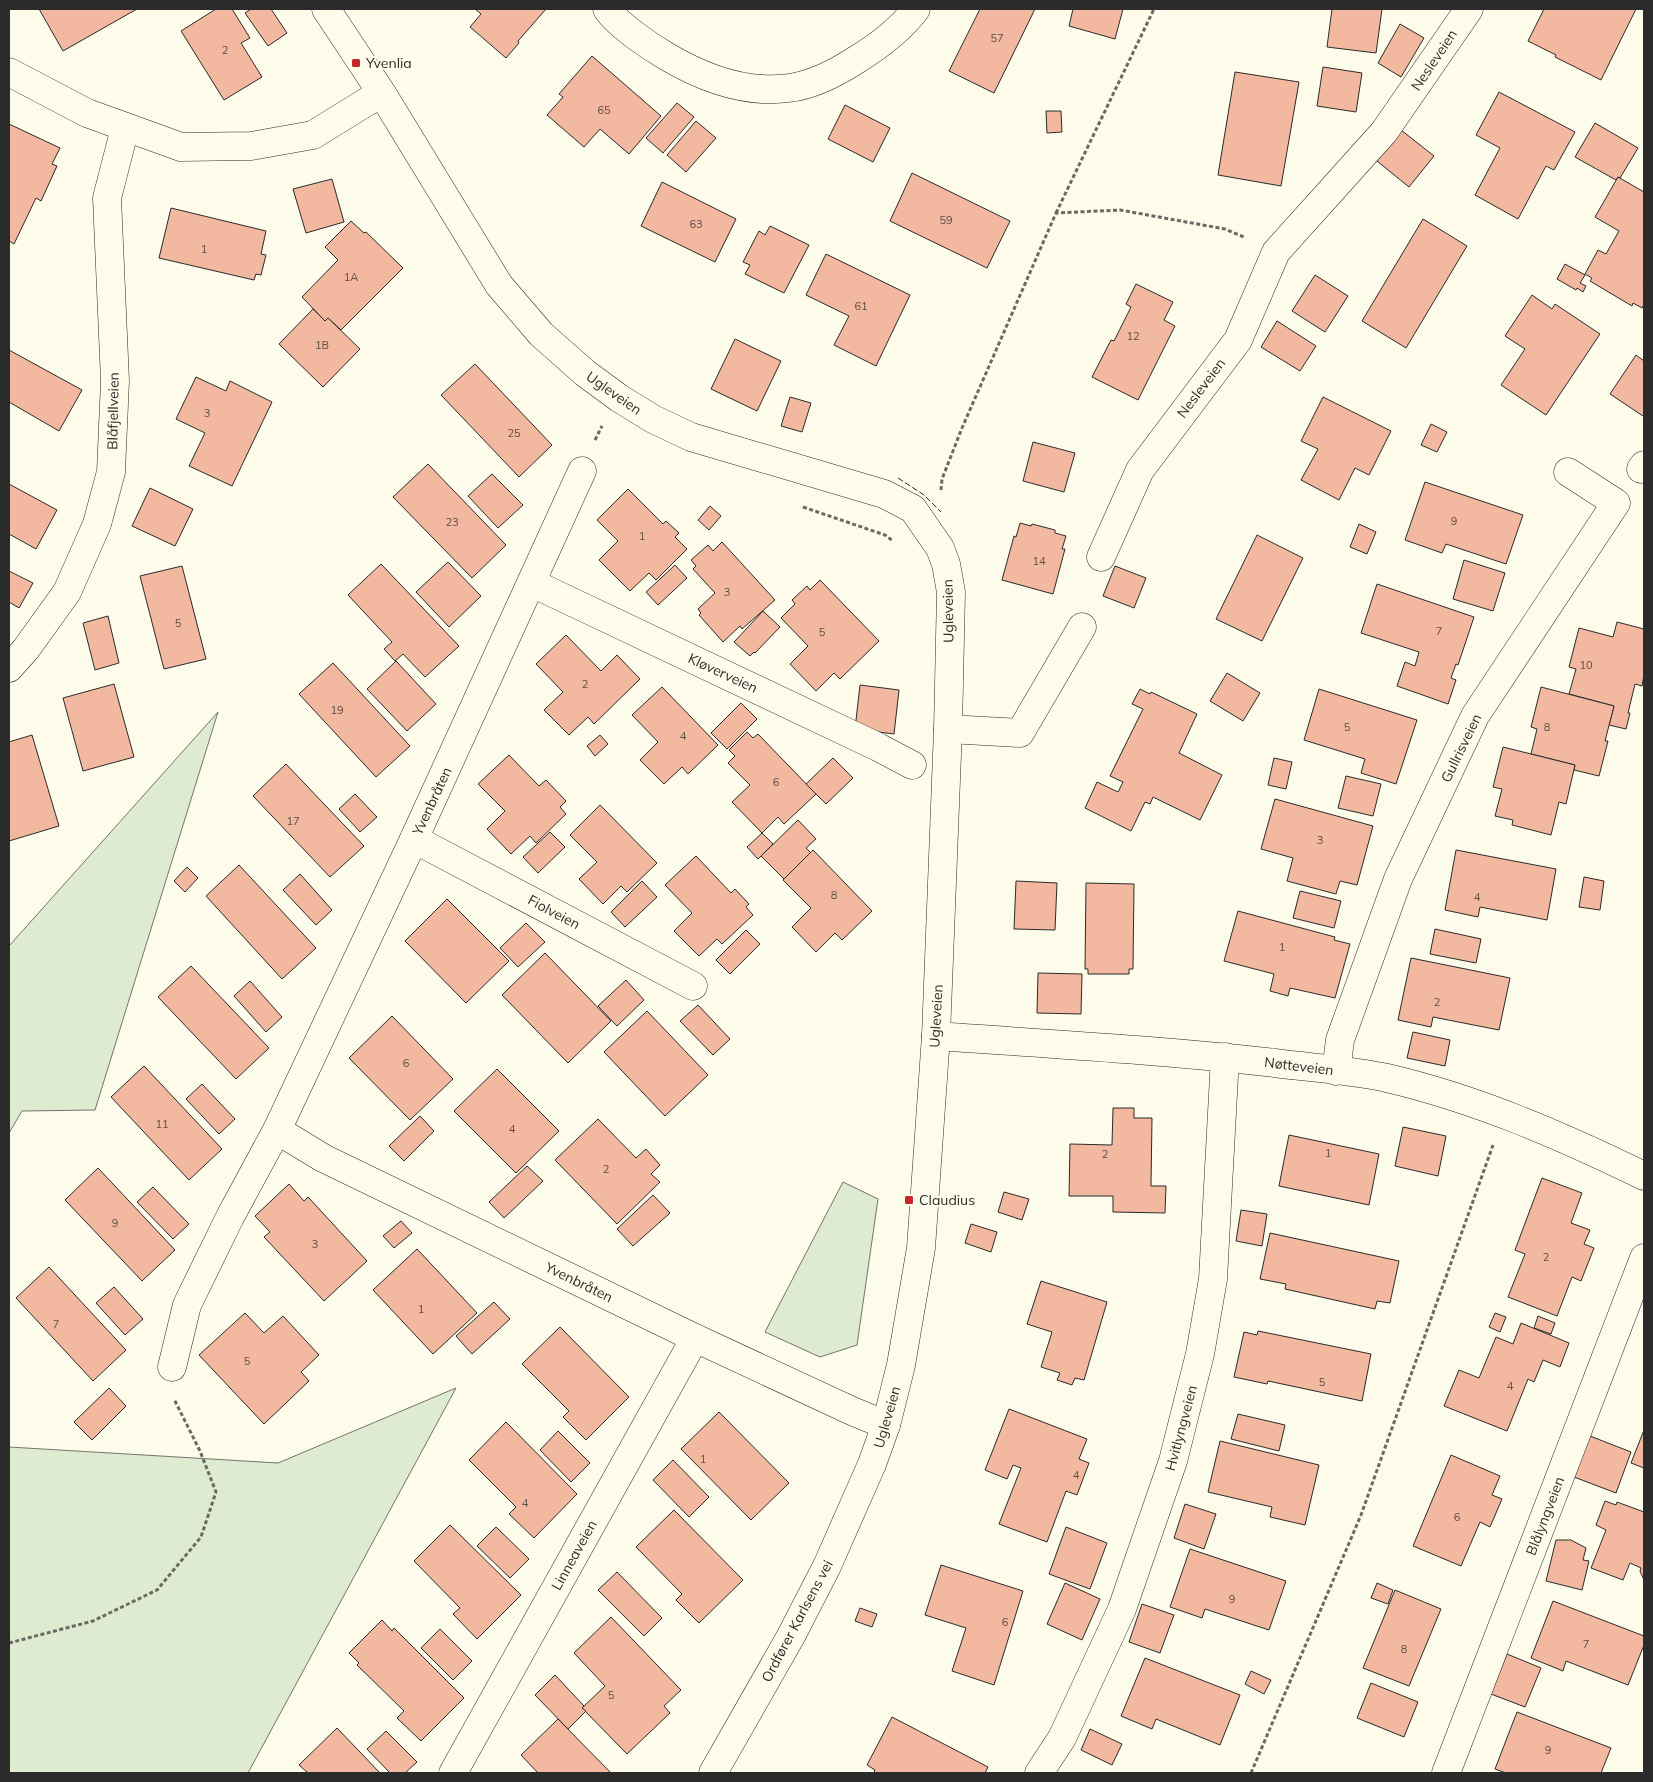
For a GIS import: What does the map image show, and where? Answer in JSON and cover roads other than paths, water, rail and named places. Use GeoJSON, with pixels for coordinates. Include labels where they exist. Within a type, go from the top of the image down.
{"type":"FeatureCollection","features":[{"type":"Feature","properties":{"kind":"street","name":"Ugleveien"},"geometry":{"type":"LineString","coordinates":[[326,9],[383,95],[499,285],[541,334],[585,373],[618,398],[653,419],[691,437],[876,491],[913,509],[940,548],[946,564],[951,592],[948,729],[936,1036],[921,1248],[901,1365],[886,1426],[872,1464]]}},
{"type":"Feature","properties":{"kind":"street"},"geometry":{"type":"LineString","coordinates":[[607,9],[646,45],[688,70],[720,82],[754,89],[790,88],[820,80],[879,46],[916,9]]}},
{"type":"Feature","properties":{"kind":"street","name":"Nesleveien"},"geometry":{"type":"LineString","coordinates":[[1101,558],[1140,470],[1238,340],[1276,252],[1384,132],[1469,9]]}},
{"type":"Feature","properties":{"kind":"street"},"geometry":{"type":"LineString","coordinates":[[9,72],[87,113],[181,147],[251,146],[312,135],[368,101],[383,95]]}},
{"type":"Feature","properties":{"kind":"street","name":"Blåfjellveien"},"geometry":{"type":"LineString","coordinates":[[9,668],[26,649],[67,592],[97,524],[111,472],[115,381],[107,198],[125,128]]}},
{"type":"Feature","properties":{"kind":"street","name":"Yvenbråten"},"geometry":{"type":"LineString","coordinates":[[172,1367],[187,1306],[230,1217],[277,1130],[414,839],[582,471]]}},
{"type":"Feature","properties":{"kind":"street","name":"Gullrisveien"},"geometry":{"type":"LineString","coordinates":[[1336,1070],[1340,1040],[1398,878],[1475,716],[1616,503],[1568,472]]}},
{"type":"Feature","properties":{"kind":"street","name":"Kløverveien"},"geometry":{"type":"LineString","coordinates":[[532,583],[878,746],[912,765]]}},
{"type":"Feature","properties":{"kind":"street"},"geometry":{"type":"LineString","coordinates":[[948,729],[1020,733],[1082,627]]}},
{"type":"Feature","properties":{"kind":"street","name":"Fiolveien"},"geometry":{"type":"LineString","coordinates":[[414,839],[693,986]]}},
{"type":"Feature","properties":{"kind":"street","name":"Nøtteveien"},"geometry":{"type":"LineString","coordinates":[[936,1036],[1225,1057],[1336,1070],[1385,1078],[1439,1091],[1504,1114],[1590,1150],[1644,1176]]}},
{"type":"Feature","properties":{"kind":"street","name":"Hvitlyngveien"},"geometry":{"type":"LineString","coordinates":[[1039,1773],[1062,1738],[1122,1609],[1173,1461],[1200,1354],[1213,1278],[1225,1057]]}},
{"type":"Feature","properties":{"kind":"street","name":"Yvenbråten"},"geometry":{"type":"LineString","coordinates":[[277,1130],[323,1158],[695,1338],[886,1426]]}},
{"type":"Feature","properties":{"kind":"street","name":"Blålyngveien"},"geometry":{"type":"LineString","coordinates":[[1446,1773],[1644,1258]]}},
{"type":"Feature","properties":{"kind":"street","name":"Linneaveien"},"geometry":{"type":"LineString","coordinates":[[453,1773],[695,1338]]}},
{"type":"Feature","properties":{"kind":"street","name":"Ordfører Karlsens vei"},"geometry":{"type":"LineString","coordinates":[[713,1773],[791,1636],[828,1566],[872,1464]]}},
{"type":"Feature","properties":{"kind":"place","name":"Yvenlia"},"geometry":{"type":"Point","coordinates":[356,63]}},
{"type":"Feature","properties":{"kind":"place","name":"Claudius"},"geometry":{"type":"Point","coordinates":[909,1200]}}]}
